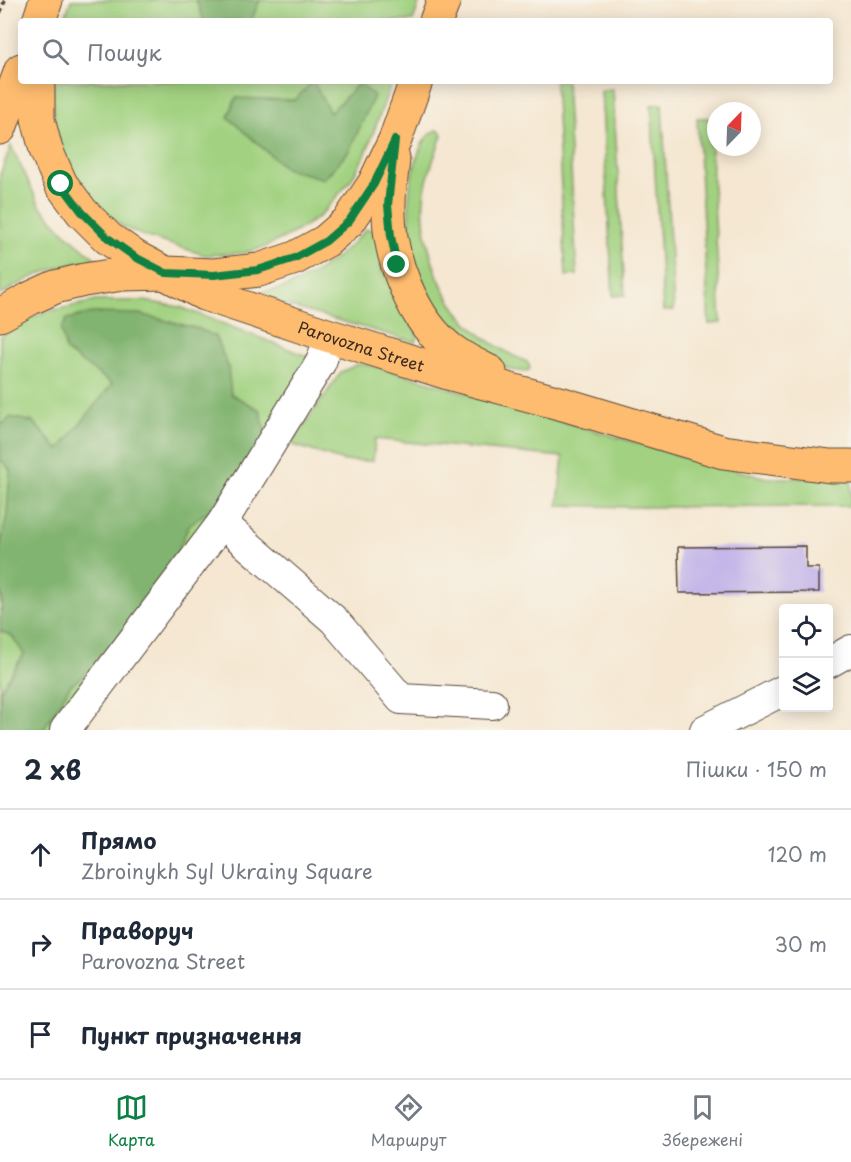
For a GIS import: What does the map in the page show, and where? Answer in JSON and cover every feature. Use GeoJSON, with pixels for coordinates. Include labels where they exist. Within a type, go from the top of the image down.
{"type":"FeatureCollection","features":[{"type":"Feature","properties":{"kind":"main road"},"geometry":{"type":"LineString","coordinates":[[40,18],[46,0]]}},
{"type":"Feature","properties":{"kind":"main road"},"geometry":{"type":"LineString","coordinates":[[52,18],[57,0]]}},
{"type":"Feature","properties":{"kind":"main road"},"geometry":{"type":"LineString","coordinates":[[437,18],[444,0]]}},
{"type":"Feature","properties":{"kind":"main road"},"geometry":{"type":"LineString","coordinates":[[2,118],[18,78]]}},
{"type":"Feature","properties":{"kind":"main road","name":"Parovozna Street"},"geometry":{"type":"LineString","coordinates":[[38,84],[38,119],[46,150],[61,184],[82,212],[108,238],[135,257],[204,294],[448,373],[563,404],[723,452],[830,466],[851,466]]}},
{"type":"Feature","properties":{"kind":"main road"},"geometry":{"type":"LineString","coordinates":[[0,315],[55,287],[84,280],[123,274],[214,275],[258,270],[295,258],[326,241],[349,221],[374,184],[395,140],[415,84]]}},
{"type":"Feature","properties":{"kind":"main road","name":"Parovozna Street"},"geometry":{"type":"LineString","coordinates":[[395,140],[388,205],[391,236],[397,265],[420,315],[434,334],[453,351],[498,377],[563,404]]}},
{"type":"Feature","properties":{"kind":"street"},"geometry":{"type":"LineString","coordinates":[[65,730],[222,523],[321,362],[330,336]]}},
{"type":"Feature","properties":{"kind":"street"},"geometry":{"type":"LineString","coordinates":[[222,523],[334,620],[401,699],[492,704]]}},
{"type":"Feature","properties":{"kind":"street"},"geometry":{"type":"LineString","coordinates":[[833,660],[851,650]]}},
{"type":"Feature","properties":{"kind":"street"},"geometry":{"type":"LineString","coordinates":[[705,730],[779,692]]}},
{"type":"Feature","properties":{"kind":"path"},"geometry":{"type":"LineString","coordinates":[[0,13],[5,0]]}},
{"type":"Feature","properties":{"kind":"green space"},"geometry":{"type":"Polygon","coordinates":[[[71,0],[420,0],[414,18],[65,18],[71,0]]]}},
{"type":"Feature","properties":{"kind":"green space"},"geometry":{"type":"Polygon","coordinates":[[[196,0],[260,0],[252,18],[203,18],[196,0]]]}},
{"type":"Feature","properties":{"kind":"green space"},"geometry":{"type":"Polygon","coordinates":[[[51,84],[391,84],[366,153],[351,180],[320,216],[265,247],[243,253],[205,255],[144,236],[122,226],[101,208],[81,185],[65,157],[55,128],[51,84]]]}},
{"type":"Feature","properties":{"kind":"green space"},"geometry":{"type":"Polygon","coordinates":[[[310,84],[315,84],[330,113],[358,84],[374,96],[349,151],[324,179],[285,168],[228,117],[236,98],[295,100],[310,84]]]}},
{"type":"Feature","properties":{"kind":"green space"},"geometry":{"type":"Polygon","coordinates":[[[555,84],[566,84],[577,275],[566,276],[555,84]]]}},
{"type":"Feature","properties":{"kind":"green space"},"geometry":{"type":"Polygon","coordinates":[[[613,89],[625,295],[613,296],[601,90],[613,89]]]}},
{"type":"Feature","properties":{"kind":"green space"},"geometry":{"type":"Polygon","coordinates":[[[662,104],[674,310],[663,311],[651,105],[662,104]]]}},
{"type":"Feature","properties":{"kind":"green space"},"geometry":{"type":"Polygon","coordinates":[[[697,118],[707,118],[707,156],[711,156],[721,323],[709,324],[697,118]]]}},
{"type":"Feature","properties":{"kind":"green space"},"geometry":{"type":"Polygon","coordinates":[[[436,130],[442,135],[427,181],[423,210],[426,236],[442,287],[463,318],[476,331],[508,353],[527,362],[529,370],[516,371],[487,358],[460,337],[429,294],[418,271],[410,233],[410,185],[422,145],[436,130]]]}},
{"type":"Feature","properties":{"kind":"green space"},"geometry":{"type":"Polygon","coordinates":[[[11,146],[40,206],[64,232],[98,261],[73,264],[42,273],[0,295],[0,175],[11,146]]]}},
{"type":"Feature","properties":{"kind":"green space"},"geometry":{"type":"Polygon","coordinates":[[[366,229],[376,231],[418,337],[415,342],[256,297],[255,293],[283,288],[318,271],[348,248],[366,229]]]}},
{"type":"Feature","properties":{"kind":"green space"},"geometry":{"type":"Polygon","coordinates":[[[96,301],[144,301],[180,307],[312,358],[268,439],[52,730],[0,730],[0,337],[12,327],[45,312],[96,301]]]}},
{"type":"Feature","properties":{"kind":"green space"},"geometry":{"type":"Polygon","coordinates":[[[92,313],[140,314],[199,329],[215,336],[228,366],[231,394],[260,410],[268,439],[232,494],[189,525],[174,567],[95,667],[70,686],[43,730],[0,730],[0,691],[24,654],[12,636],[0,631],[0,610],[3,610],[0,549],[7,514],[10,470],[0,459],[0,426],[11,417],[33,422],[59,450],[112,384],[66,351],[61,330],[67,319],[92,313]]]}},
{"type":"Feature","properties":{"kind":"green space"},"geometry":{"type":"Polygon","coordinates":[[[358,364],[375,366],[688,458],[767,478],[851,478],[851,506],[558,505],[563,457],[375,439],[373,461],[344,461],[291,444],[341,372],[358,364]]]}},
{"type":"Feature","properties":{"kind":"building"},"geometry":{"type":"Polygon","coordinates":[[[806,546],[806,568],[819,568],[819,592],[679,593],[678,547],[806,546]]]}},
{"type":"Feature","properties":{"kind":"route"},"geometry":{"type":"LineString","coordinates":[[61,184],[82,212],[108,238],[135,257],[166,273],[214,275],[258,270],[295,258],[326,241],[349,221],[374,184],[395,140],[388,205],[397,265]]}}]}
